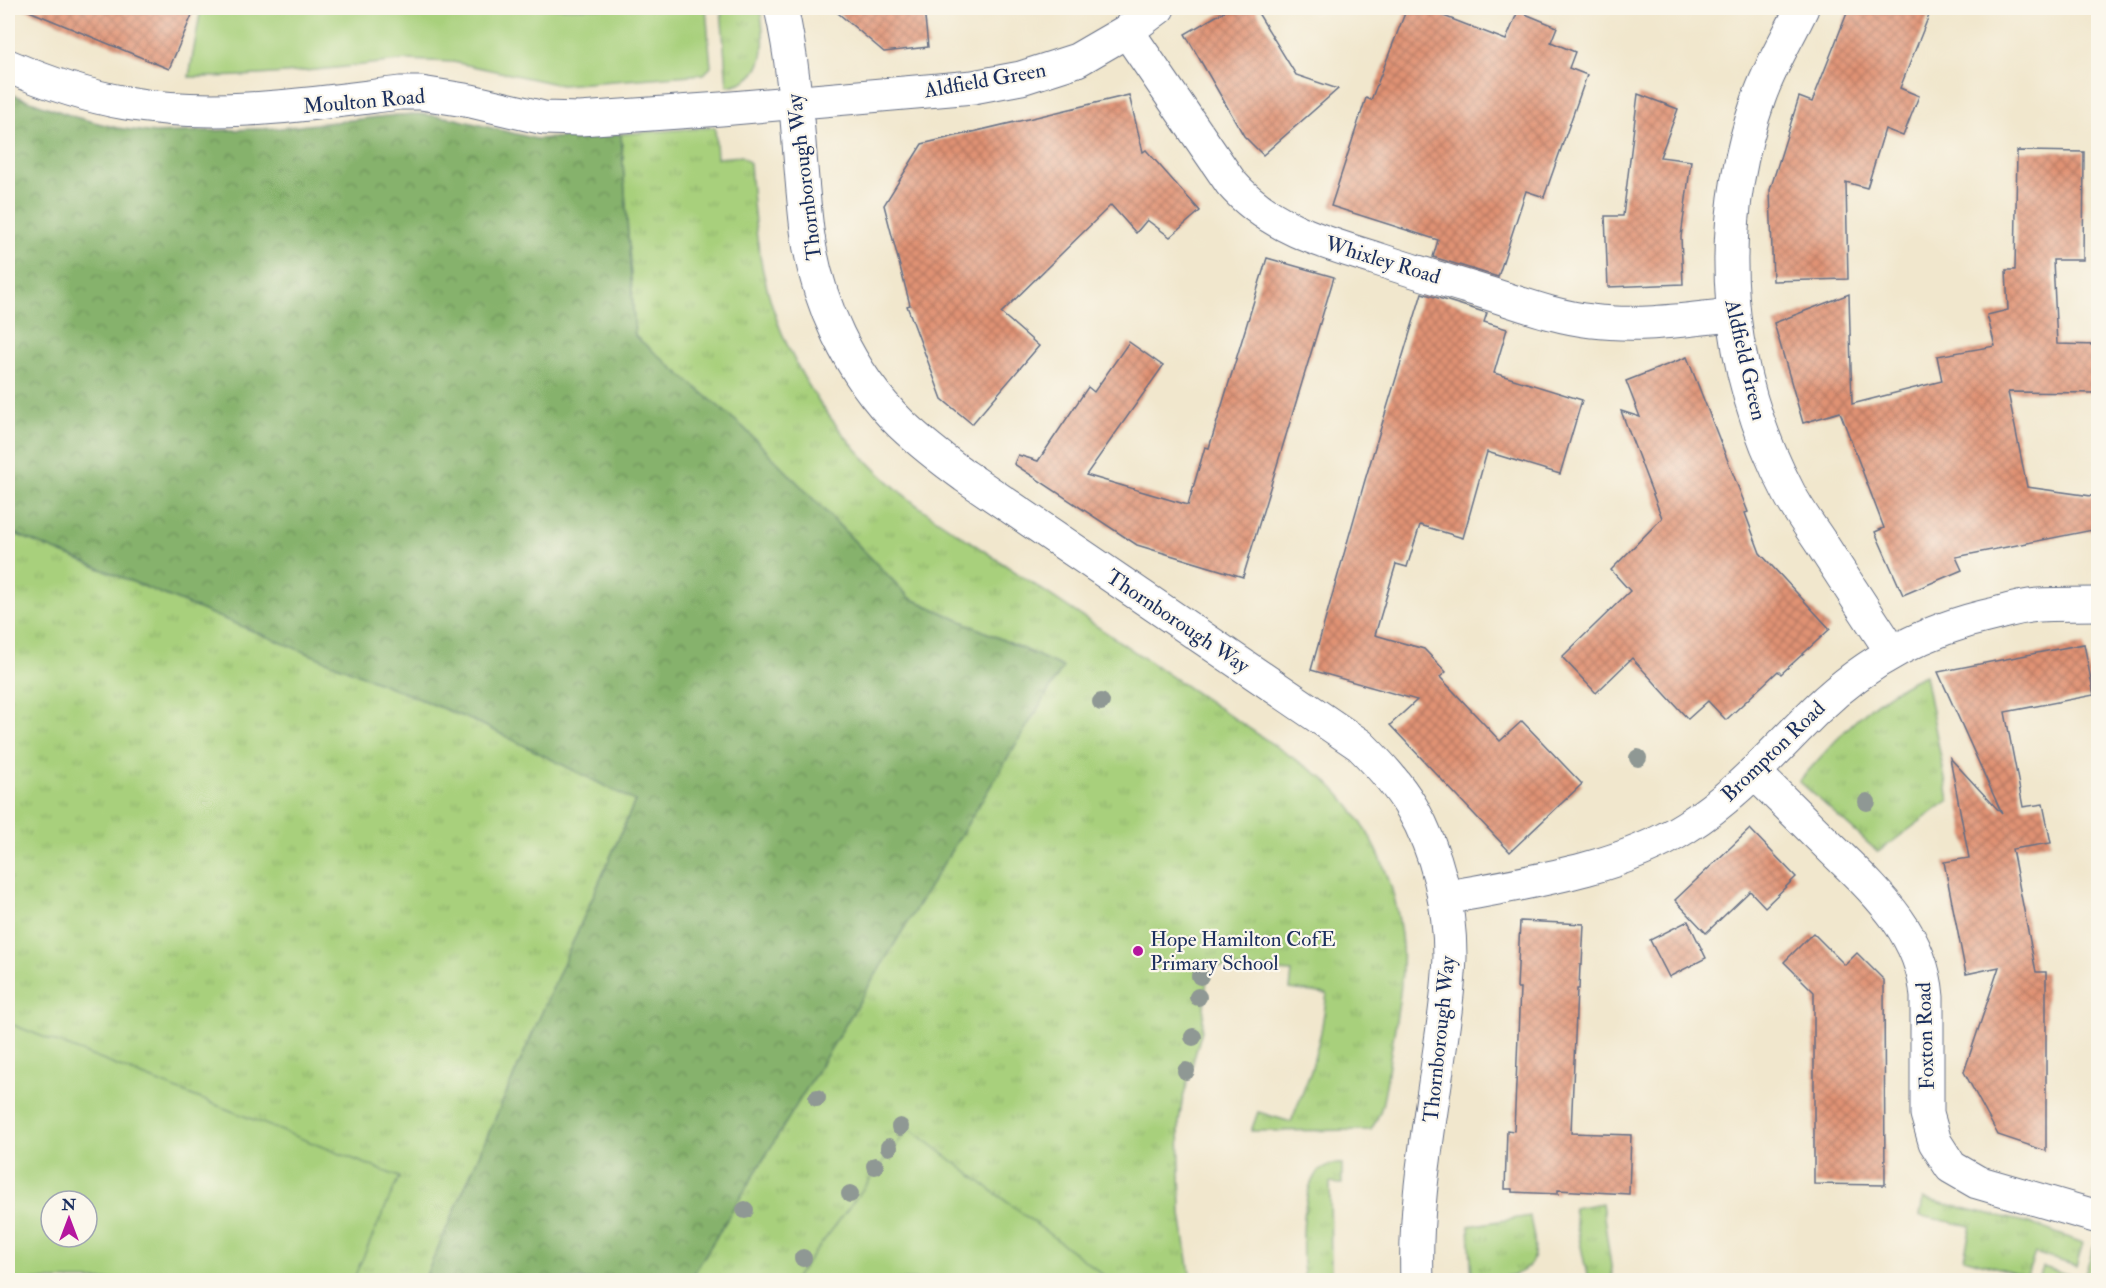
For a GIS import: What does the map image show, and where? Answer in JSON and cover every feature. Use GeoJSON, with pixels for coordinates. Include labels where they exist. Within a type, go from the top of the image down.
{"type":"FeatureCollection","features":[{"type":"Feature","properties":{"kind":"street","name":"Thornborough Way"},"geometry":{"type":"LineString","coordinates":[[781,8],[796,102],[807,231],[819,285],[848,354],[882,402],[917,439],[965,476],[1359,745],[1400,789],[1423,830],[1438,870],[1444,898],[1449,934],[1449,979],[1419,1199],[1417,1281]]}},
{"type":"Feature","properties":{"kind":"street","name":"Aldfield Green"},"geometry":{"type":"LineString","coordinates":[[796,102],[973,87],[1022,78],[1077,60],[1127,31],[1158,8]]}},
{"type":"Feature","properties":{"kind":"street","name":"Aldfield Green"},"geometry":{"type":"LineString","coordinates":[[1802,8],[1760,96],[1743,154],[1734,198],[1731,233],[1732,315],[1754,406],[1768,448],[1789,494],[1892,652]]}},
{"type":"Feature","properties":{"kind":"street","name":"Whixley Road"},"geometry":{"type":"LineString","coordinates":[[1127,31],[1231,183],[1244,198],[1292,229],[1405,268],[1562,315],[1590,321],[1646,324],[1732,315]]}},
{"type":"Feature","properties":{"kind":"street","name":"Moulton Road"},"geometry":{"type":"LineString","coordinates":[[8,66],[54,85],[106,99],[178,108],[267,108],[400,93],[421,93],[471,101],[544,118],[580,119],[796,102]]}},
{"type":"Feature","properties":{"kind":"street","name":"Brompton Road"},"geometry":{"type":"LineString","coordinates":[[1444,898],[1573,871],[1638,852],[1666,839],[1710,812],[1839,689],[1892,652],[1933,632],[1980,617],[2038,605],[2098,604]]}},
{"type":"Feature","properties":{"kind":"street","name":"Foxton Road"},"geometry":{"type":"LineString","coordinates":[[1754,772],[1869,884],[1890,908],[1914,945],[1926,980],[1927,1114],[1935,1142],[1951,1167],[1977,1182],[2098,1217]]}},
{"type":"Feature","properties":{"kind":"green space"},"geometry":{"type":"Polygon","coordinates":[[[201,8],[706,8],[711,67],[704,74],[561,85],[453,62],[407,60],[271,74],[189,77],[201,8]]]}},
{"type":"Feature","properties":{"kind":"green space"},"geometry":{"type":"Polygon","coordinates":[[[721,8],[760,8],[763,33],[762,57],[758,67],[751,76],[727,86],[721,8]]]}},
{"type":"Feature","properties":{"kind":"green space"},"geometry":{"type":"Polygon","coordinates":[[[8,93],[75,117],[117,128],[155,133],[280,128],[420,114],[452,118],[536,139],[621,134],[635,336],[743,427],[910,598],[1063,667],[690,1280],[424,1280],[635,801],[481,724],[8,531],[8,93]]]}},
{"type":"Feature","properties":{"kind":"green space","name":"Hope Hamilton CofE Primary School"},"geometry":{"type":"Polygon","coordinates":[[[715,127],[717,158],[741,156],[750,163],[754,216],[762,268],[782,333],[813,393],[854,447],[878,472],[929,514],[1323,778],[1355,814],[1379,854],[1399,922],[1402,971],[1385,1094],[1377,1120],[1371,1130],[1251,1131],[1258,1112],[1291,1122],[1311,1071],[1321,1032],[1327,994],[1290,989],[1292,972],[1208,966],[1202,1030],[1182,1102],[1179,1122],[1181,1214],[1191,1280],[690,1280],[1063,667],[910,598],[743,427],[635,336],[621,134],[715,127]]]}},
{"type":"Feature","properties":{"kind":"green space"},"geometry":{"type":"Polygon","coordinates":[[[8,531],[481,724],[635,801],[424,1280],[8,1280],[8,531]]]}},
{"type":"Feature","properties":{"kind":"green space"},"geometry":{"type":"Polygon","coordinates":[[[1925,675],[1949,800],[1878,852],[1799,781],[1841,734],[1871,707],[1925,675]]]}},
{"type":"Feature","properties":{"kind":"green space"},"geometry":{"type":"Polygon","coordinates":[[[8,1023],[399,1177],[353,1280],[8,1280],[8,1023]]]}},
{"type":"Feature","properties":{"kind":"green space"},"geometry":{"type":"Polygon","coordinates":[[[909,1128],[1110,1280],[794,1280],[909,1128]]]}},
{"type":"Feature","properties":{"kind":"green space"},"geometry":{"type":"Polygon","coordinates":[[[1342,1164],[1342,1184],[1330,1183],[1331,1280],[1305,1280],[1303,1241],[1308,1194],[1317,1173],[1322,1168],[1342,1164]]]}},
{"type":"Feature","properties":{"kind":"green space"},"geometry":{"type":"Polygon","coordinates":[[[1923,1199],[2029,1223],[2083,1243],[2076,1266],[2035,1253],[2027,1276],[1964,1258],[1971,1226],[1920,1216],[1923,1199]]]}},
{"type":"Feature","properties":{"kind":"green space"},"geometry":{"type":"Polygon","coordinates":[[[1602,1203],[1613,1280],[1588,1280],[1573,1208],[1602,1203]]]}},
{"type":"Feature","properties":{"kind":"green space"},"geometry":{"type":"Polygon","coordinates":[[[1530,1216],[1535,1250],[1531,1263],[1526,1269],[1509,1276],[1472,1279],[1469,1226],[1530,1216]]]}},
{"type":"Feature","properties":{"kind":"green space"},"geometry":{"type":"Polygon","coordinates":[[[2094,1246],[2098,1248],[2098,1280],[2039,1279],[2043,1267],[2083,1279],[2094,1246]]]}},
{"type":"Feature","properties":{"kind":"building"},"geometry":{"type":"Polygon","coordinates":[[[22,8],[195,8],[169,69],[22,8]]]}},
{"type":"Feature","properties":{"kind":"building"},"geometry":{"type":"Polygon","coordinates":[[[832,8],[924,8],[928,47],[884,52],[832,8]]]}},
{"type":"Feature","properties":{"kind":"building"},"geometry":{"type":"Polygon","coordinates":[[[1230,8],[1255,8],[1296,75],[1338,89],[1263,155],[1244,136],[1185,34],[1230,8]]]}},
{"type":"Feature","properties":{"kind":"building"},"geometry":{"type":"Polygon","coordinates":[[[1407,8],[1423,8],[1506,40],[1518,11],[1557,27],[1551,42],[1575,52],[1569,68],[1587,75],[1544,197],[1526,191],[1498,277],[1433,257],[1438,240],[1331,206],[1366,98],[1371,100],[1407,8]]]}},
{"type":"Feature","properties":{"kind":"building"},"geometry":{"type":"Polygon","coordinates":[[[1849,8],[1932,8],[1900,88],[1919,96],[1903,136],[1885,129],[1867,188],[1846,182],[1848,279],[1773,281],[1770,190],[1799,97],[1812,102],[1849,8]]]}},
{"type":"Feature","properties":{"kind":"building"},"geometry":{"type":"Polygon","coordinates":[[[1638,94],[1678,109],[1660,157],[1691,161],[1681,237],[1683,284],[1608,287],[1605,216],[1623,216],[1638,94]]]}},
{"type":"Feature","properties":{"kind":"building"},"geometry":{"type":"Polygon","coordinates":[[[1129,95],[1143,152],[1146,150],[1200,211],[1170,237],[1147,220],[1136,233],[1111,205],[1001,313],[1039,346],[972,424],[942,399],[907,306],[910,305],[884,205],[922,144],[1129,95]]]}},
{"type":"Feature","properties":{"kind":"building"},"geometry":{"type":"Polygon","coordinates":[[[2017,151],[2084,152],[2083,260],[2053,260],[2057,344],[2098,345],[2098,393],[2008,392],[2027,487],[2098,497],[2098,529],[1956,557],[1962,570],[1903,595],[1875,532],[1884,528],[1840,412],[1803,423],[1774,323],[1849,294],[1852,404],[1942,381],[1937,356],[1995,346],[1987,315],[2008,310],[2006,270],[2015,270],[2017,151]]]}},
{"type":"Feature","properties":{"kind":"building"},"geometry":{"type":"Polygon","coordinates":[[[1267,258],[1334,277],[1243,577],[1137,545],[1014,464],[1018,455],[1038,461],[1088,387],[1094,392],[1129,342],[1163,366],[1086,475],[1188,505],[1205,447],[1209,448],[1267,258]]]}},
{"type":"Feature","properties":{"kind":"building"},"geometry":{"type":"Polygon","coordinates":[[[1422,293],[1487,313],[1484,322],[1507,329],[1494,373],[1582,400],[1560,474],[1487,452],[1463,538],[1420,525],[1407,567],[1396,564],[1375,635],[1424,649],[1446,672],[1440,677],[1500,741],[1522,721],[1582,784],[1510,852],[1390,725],[1417,700],[1311,670],[1365,480],[1422,293]]]}},
{"type":"Feature","properties":{"kind":"building"},"geometry":{"type":"Polygon","coordinates":[[[1687,357],[1748,512],[1745,513],[1760,553],[1830,629],[1781,674],[1778,671],[1726,720],[1708,701],[1688,719],[1632,658],[1596,693],[1562,657],[1630,591],[1611,570],[1662,518],[1621,411],[1640,417],[1626,381],[1687,357]]]}},
{"type":"Feature","properties":{"kind":"building"},"geometry":{"type":"Polygon","coordinates":[[[2084,644],[2094,695],[2005,712],[2023,807],[2043,804],[2051,843],[2012,849],[2036,972],[2046,972],[2046,1151],[1998,1135],[1964,1072],[1999,967],[1966,974],[1944,862],[1969,858],[1950,758],[2002,814],[1938,672],[2084,644]]]}},
{"type":"Feature","properties":{"kind":"building"},"geometry":{"type":"Polygon","coordinates":[[[1750,829],[1796,877],[1765,907],[1750,891],[1706,933],[1675,900],[1750,829]]]}},
{"type":"Feature","properties":{"kind":"building"},"geometry":{"type":"Polygon","coordinates":[[[1520,921],[1584,924],[1582,965],[1580,965],[1579,989],[1577,989],[1571,1133],[1631,1135],[1629,1194],[1558,1190],[1558,1194],[1512,1192],[1512,1189],[1505,1189],[1507,1130],[1514,1131],[1520,988],[1517,988],[1520,921]]]}},
{"type":"Feature","properties":{"kind":"building"},"geometry":{"type":"Polygon","coordinates":[[[1688,921],[1706,958],[1669,977],[1650,940],[1688,921]]]}},
{"type":"Feature","properties":{"kind":"building"},"geometry":{"type":"Polygon","coordinates":[[[1813,933],[1845,965],[1857,953],[1884,980],[1885,1185],[1814,1184],[1814,992],[1784,962],[1813,933]]]}},
{"type":"Feature","properties":{"kind":"place","name":"Hope Hamilton CofE Primary School"},"geometry":{"type":"Point","coordinates":[1138,951]}}]}
